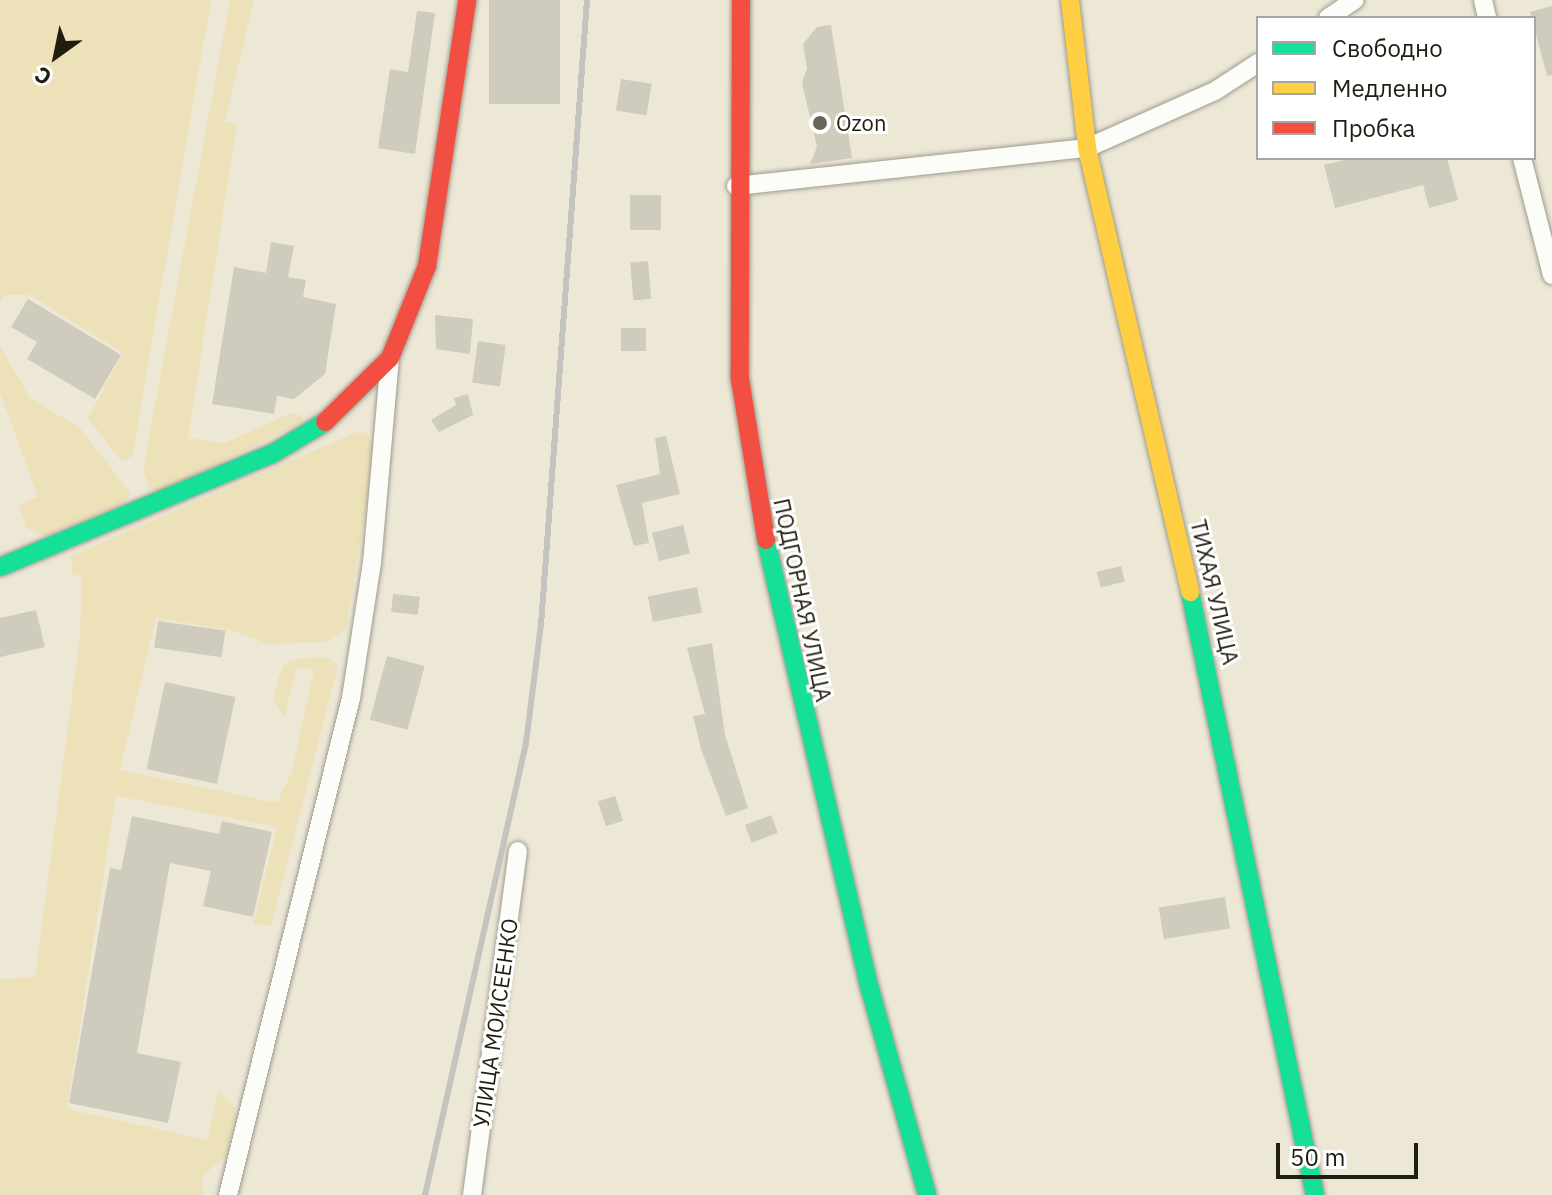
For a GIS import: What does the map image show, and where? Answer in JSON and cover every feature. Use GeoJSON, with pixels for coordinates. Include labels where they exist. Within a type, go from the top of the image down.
{"type":"FeatureCollection","features":[{"type":"Feature","properties":{"kind":"street"},"geometry":{"type":"LineString","coordinates":[[228,1195],[351,698],[372,563],[390,358],[427,266],[467,0]]}},
{"type":"Feature","properties":{"kind":"street","name":"ПОДГОРНАЯ УЛИЦА"},"geometry":{"type":"LineString","coordinates":[[741,0],[736,186],[740,379],[752,482],[870,989],[927,1195]]}},
{"type":"Feature","properties":{"kind":"street","name":"ТИХАЯ УЛИЦА"},"geometry":{"type":"LineString","coordinates":[[1070,0],[1087,148],[1211,682],[1315,1195]]}},
{"type":"Feature","properties":{"kind":"street"},"geometry":{"type":"LineString","coordinates":[[1331,16],[1355,0]]}},
{"type":"Feature","properties":{"kind":"street"},"geometry":{"type":"LineString","coordinates":[[736,186],[1087,148],[1215,91],[1256,64]]}},
{"type":"Feature","properties":{"kind":"street"},"geometry":{"type":"LineString","coordinates":[[1523,160],[1552,275]]}},
{"type":"Feature","properties":{"kind":"street"},"geometry":{"type":"LineString","coordinates":[[0,567],[206,486],[317,430],[390,358]]}},
{"type":"Feature","properties":{"kind":"street","name":"УЛИЦА МОИСЕЕНКО"},"geometry":{"type":"LineString","coordinates":[[472,1195],[518,851]]}},
{"type":"Feature","properties":{"kind":"shaded area"},"geometry":{"type":"Polygon","coordinates":[[[0,0],[211,0],[132,457],[121,461],[88,418],[123,353],[30,295],[4,295],[0,303],[0,0]]]}},
{"type":"Feature","properties":{"kind":"shaded area"},"geometry":{"type":"Polygon","coordinates":[[[230,0],[254,0],[225,122],[237,124],[188,438],[225,443],[291,413],[303,416],[302,422],[160,492],[149,488],[143,470],[230,0]]]}},
{"type":"Feature","properties":{"kind":"shaded area"},"geometry":{"type":"Polygon","coordinates":[[[0,346],[30,398],[80,428],[131,494],[124,503],[44,536],[27,528],[19,504],[38,497],[0,392],[0,346]]]}},
{"type":"Feature","properties":{"kind":"shaded area"},"geometry":{"type":"Polygon","coordinates":[[[357,432],[367,433],[375,450],[346,629],[325,642],[268,644],[230,630],[156,618],[120,770],[277,803],[292,771],[314,670],[297,667],[284,717],[273,699],[285,663],[328,657],[338,666],[271,926],[253,924],[277,827],[116,796],[67,1109],[207,1140],[218,1092],[236,1108],[227,1156],[203,1175],[202,1195],[0,1195],[0,979],[35,977],[80,635],[82,574],[72,576],[71,556],[357,432]]]}},
{"type":"Feature","properties":{"kind":"building"},"geometry":{"type":"Polygon","coordinates":[[[489,0],[560,0],[560,104],[489,104],[489,0]]]}},
{"type":"Feature","properties":{"kind":"building"},"geometry":{"type":"Polygon","coordinates":[[[1552,6],[1552,75],[1547,76],[1536,35],[1536,16],[1531,16],[1530,12],[1552,6]]]}},
{"type":"Feature","properties":{"kind":"building"},"geometry":{"type":"Polygon","coordinates":[[[417,11],[435,13],[415,154],[378,148],[390,69],[408,72],[417,11]]]}},
{"type":"Feature","properties":{"kind":"building"},"geometry":{"type":"Polygon","coordinates":[[[831,25],[852,158],[810,164],[817,147],[802,83],[807,68],[803,44],[817,27],[831,25]]]}},
{"type":"Feature","properties":{"kind":"building"},"geometry":{"type":"Polygon","coordinates":[[[621,79],[652,84],[647,115],[616,111],[621,79]]]}},
{"type":"Feature","properties":{"kind":"building"},"geometry":{"type":"Polygon","coordinates":[[[1344,160],[1448,160],[1458,200],[1429,208],[1423,185],[1335,208],[1324,165],[1344,160]]]}},
{"type":"Feature","properties":{"kind":"building"},"geometry":{"type":"Polygon","coordinates":[[[630,195],[661,195],[661,230],[630,230],[630,195]]]}},
{"type":"Feature","properties":{"kind":"building"},"geometry":{"type":"Polygon","coordinates":[[[271,242],[294,246],[288,277],[306,280],[303,297],[336,304],[325,374],[294,399],[277,396],[274,414],[212,404],[234,267],[266,273],[271,242]]]}},
{"type":"Feature","properties":{"kind":"building"},"geometry":{"type":"Polygon","coordinates":[[[648,261],[651,299],[633,300],[630,263],[648,261]]]}},
{"type":"Feature","properties":{"kind":"building"},"geometry":{"type":"Polygon","coordinates":[[[28,299],[121,355],[95,399],[27,359],[37,342],[11,327],[28,299]]]}},
{"type":"Feature","properties":{"kind":"building"},"geometry":{"type":"Polygon","coordinates":[[[435,315],[473,319],[470,354],[436,349],[435,315]]]}},
{"type":"Feature","properties":{"kind":"building"},"geometry":{"type":"Polygon","coordinates":[[[621,328],[646,328],[646,351],[621,351],[621,328]]]}},
{"type":"Feature","properties":{"kind":"building"},"geometry":{"type":"Polygon","coordinates":[[[478,341],[506,345],[500,386],[472,383],[478,341]]]}},
{"type":"Feature","properties":{"kind":"building"},"geometry":{"type":"Polygon","coordinates":[[[468,394],[473,415],[439,432],[431,420],[456,405],[454,398],[468,394]]]}},
{"type":"Feature","properties":{"kind":"building"},"geometry":{"type":"Polygon","coordinates":[[[666,436],[680,494],[642,503],[649,543],[634,546],[616,485],[660,474],[655,438],[666,436]]]}},
{"type":"Feature","properties":{"kind":"building"},"geometry":{"type":"Polygon","coordinates":[[[683,525],[690,553],[659,561],[652,533],[683,525]]]}},
{"type":"Feature","properties":{"kind":"building"},"geometry":{"type":"Polygon","coordinates":[[[1121,566],[1125,582],[1101,588],[1097,572],[1121,566]]]}},
{"type":"Feature","properties":{"kind":"building"},"geometry":{"type":"Polygon","coordinates":[[[697,587],[702,613],[653,622],[648,597],[697,587]]]}},
{"type":"Feature","properties":{"kind":"building"},"geometry":{"type":"Polygon","coordinates":[[[393,594],[420,597],[418,615],[391,612],[393,594]]]}},
{"type":"Feature","properties":{"kind":"building"},"geometry":{"type":"Polygon","coordinates":[[[36,610],[45,647],[0,657],[0,618],[36,610]]]}},
{"type":"Feature","properties":{"kind":"building"},"geometry":{"type":"Polygon","coordinates":[[[158,621],[225,630],[222,657],[154,648],[158,621]]]}},
{"type":"Feature","properties":{"kind":"building"},"geometry":{"type":"Polygon","coordinates":[[[712,643],[725,735],[748,808],[726,816],[701,749],[693,716],[705,714],[687,648],[712,643]]]}},
{"type":"Feature","properties":{"kind":"building"},"geometry":{"type":"Polygon","coordinates":[[[387,656],[425,666],[408,730],[370,720],[387,656]]]}},
{"type":"Feature","properties":{"kind":"building"},"geometry":{"type":"Polygon","coordinates":[[[165,682],[235,697],[217,784],[146,769],[165,682]]]}},
{"type":"Feature","properties":{"kind":"building"},"geometry":{"type":"Polygon","coordinates":[[[615,796],[623,821],[606,826],[598,802],[615,796]]]}},
{"type":"Feature","properties":{"kind":"building"},"geometry":{"type":"Polygon","coordinates":[[[771,815],[778,833],[752,843],[745,825],[771,815]]]}},
{"type":"Feature","properties":{"kind":"building"},"geometry":{"type":"Polygon","coordinates":[[[132,816],[219,834],[222,821],[272,832],[253,917],[203,906],[211,871],[170,863],[137,1053],[181,1062],[168,1123],[69,1103],[110,868],[121,870],[132,816]]]}},
{"type":"Feature","properties":{"kind":"building"},"geometry":{"type":"Polygon","coordinates":[[[1225,897],[1230,929],[1164,939],[1159,907],[1225,897]]]}},
{"type":"Feature","properties":{"kind":"railway"},"geometry":{"type":"LineString","coordinates":[[425,1195],[526,743],[541,625],[587,0]]}},
{"type":"Feature","properties":{"kind":"traffic: fast"},"geometry":{"type":"LineString","coordinates":[[0,567],[272,454],[325,422]]}},
{"type":"Feature","properties":{"kind":"traffic: fast"},"geometry":{"type":"LineString","coordinates":[[766,540],[870,989],[927,1195]]}},
{"type":"Feature","properties":{"kind":"traffic: fast"},"geometry":{"type":"LineString","coordinates":[[1190,592],[1315,1195]]}},
{"type":"Feature","properties":{"kind":"traffic: slow"},"geometry":{"type":"LineString","coordinates":[[1070,0],[1087,148],[1190,592]]}},
{"type":"Feature","properties":{"kind":"traffic: jam"},"geometry":{"type":"LineString","coordinates":[[325,422],[390,358],[427,266],[467,0]]}},
{"type":"Feature","properties":{"kind":"traffic: jam"},"geometry":{"type":"LineString","coordinates":[[741,0],[740,379],[766,540]]}},
{"type":"Feature","properties":{"kind":"place","name":"Ozon"},"geometry":{"type":"Point","coordinates":[820,123]}}]}
